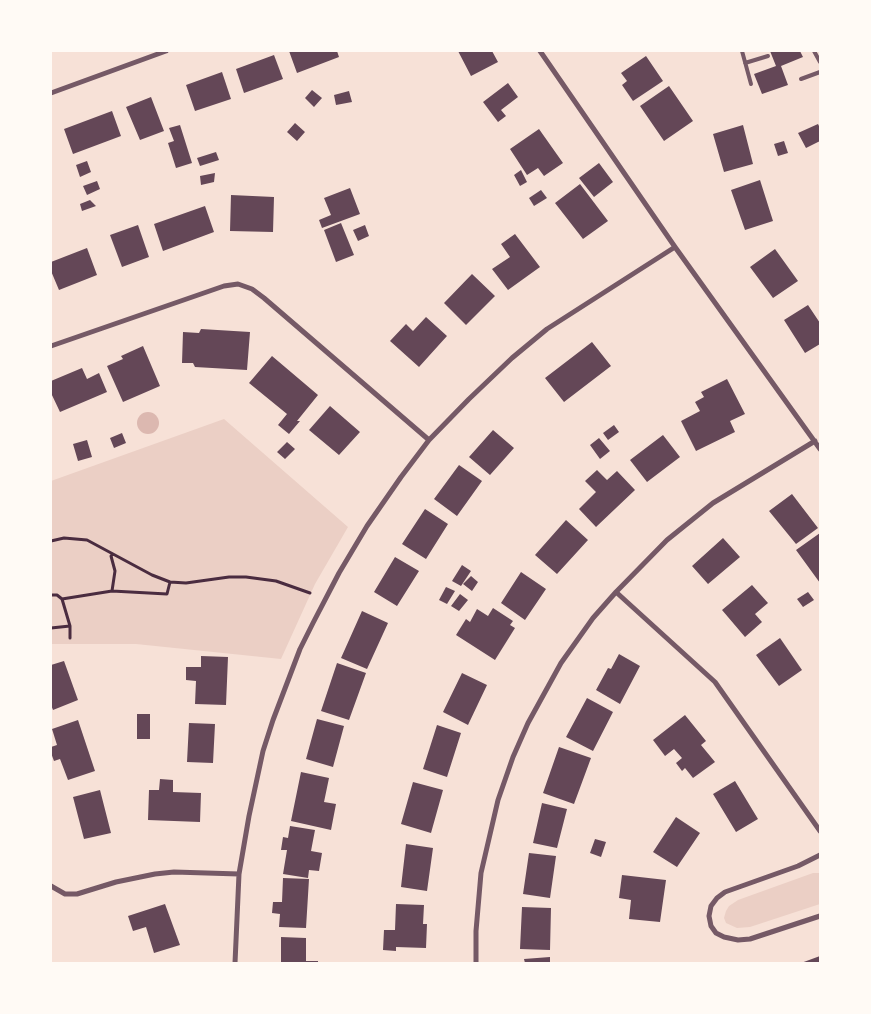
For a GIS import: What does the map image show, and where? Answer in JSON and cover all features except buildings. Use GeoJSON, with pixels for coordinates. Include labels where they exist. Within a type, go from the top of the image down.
{"type":"FeatureCollection","features":[{"type":"Feature","properties":{"kind":"street"},"geometry":{"type":"LineString","coordinates":[[51,93],[166,51]]}},
{"type":"Feature","properties":{"kind":"street"},"geometry":{"type":"LineString","coordinates":[[540,51],[676,247],[820,449]]}},
{"type":"Feature","properties":{"kind":"street"},"geometry":{"type":"LineString","coordinates":[[235,963],[238,874],[263,751],[300,650],[324,601],[367,526],[429,440],[483,386],[547,330],[676,247]]}},
{"type":"Feature","properties":{"kind":"street"},"geometry":{"type":"LineString","coordinates":[[51,346],[224,286],[238,284],[252,289],[264,298],[429,440]]}},
{"type":"Feature","properties":{"kind":"street"},"geometry":{"type":"LineString","coordinates":[[476,963],[481,873],[498,800],[513,757],[528,723],[561,663],[593,618],[662,545],[698,515],[745,483],[815,442]]}},
{"type":"Feature","properties":{"kind":"street"},"geometry":{"type":"LineString","coordinates":[[616,592],[715,682],[820,832]]}},
{"type":"Feature","properties":{"kind":"street"},"geometry":{"type":"LineString","coordinates":[[820,855],[798,866],[725,892],[711,906],[709,916],[711,926],[716,932],[724,937],[738,940],[750,939],[820,916]]}},
{"type":"Feature","properties":{"kind":"street"},"geometry":{"type":"LineString","coordinates":[[51,886],[65,894],[77,894],[116,882],[155,874],[174,872],[238,874]]}},
{"type":"Feature","properties":{"kind":"lane"},"geometry":{"type":"LineString","coordinates":[[742,51],[751,84]]}},
{"type":"Feature","properties":{"kind":"lane"},"geometry":{"type":"LineString","coordinates":[[814,51],[820,62]]}},
{"type":"Feature","properties":{"kind":"lane"},"geometry":{"type":"LineString","coordinates":[[745,63],[768,56]]}},
{"type":"Feature","properties":{"kind":"lane"},"geometry":{"type":"LineString","coordinates":[[801,79],[820,72]]}},
{"type":"Feature","properties":{"kind":"path"},"geometry":{"type":"LineString","coordinates":[[51,541],[64,538],[86,540],[152,575],[170,582],[186,583],[246,576],[276,581],[310,593]]}},
{"type":"Feature","properties":{"kind":"path"},"geometry":{"type":"LineString","coordinates":[[112,590],[115,571],[111,556],[113,554]]}},
{"type":"Feature","properties":{"kind":"path"},"geometry":{"type":"LineString","coordinates":[[51,595],[57,595],[62,598],[112,590],[167,594],[170,582]]}},
{"type":"Feature","properties":{"kind":"path"},"geometry":{"type":"LineString","coordinates":[[62,598],[70,626],[70,638]]}},
{"type":"Feature","properties":{"kind":"path"},"geometry":{"type":"LineString","coordinates":[[51,628],[70,626]]}},
{"type":"Feature","properties":{"kind":"shaded area"},"geometry":{"type":"Polygon","coordinates":[[[148,412],[156,415],[159,423],[156,431],[148,434],[140,431],[137,423],[140,415],[148,412]]]}},
{"type":"Feature","properties":{"kind":"shaded area"},"geometry":{"type":"Polygon","coordinates":[[[224,419],[348,527],[315,584],[281,659],[136,644],[51,644],[51,481],[224,419]]]}},
{"type":"Feature","properties":{"kind":"shaded area"},"geometry":{"type":"Polygon","coordinates":[[[813,873],[820,873],[820,904],[750,927],[737,928],[726,923],[724,918],[726,911],[729,906],[738,900],[813,873]]]}}]}
